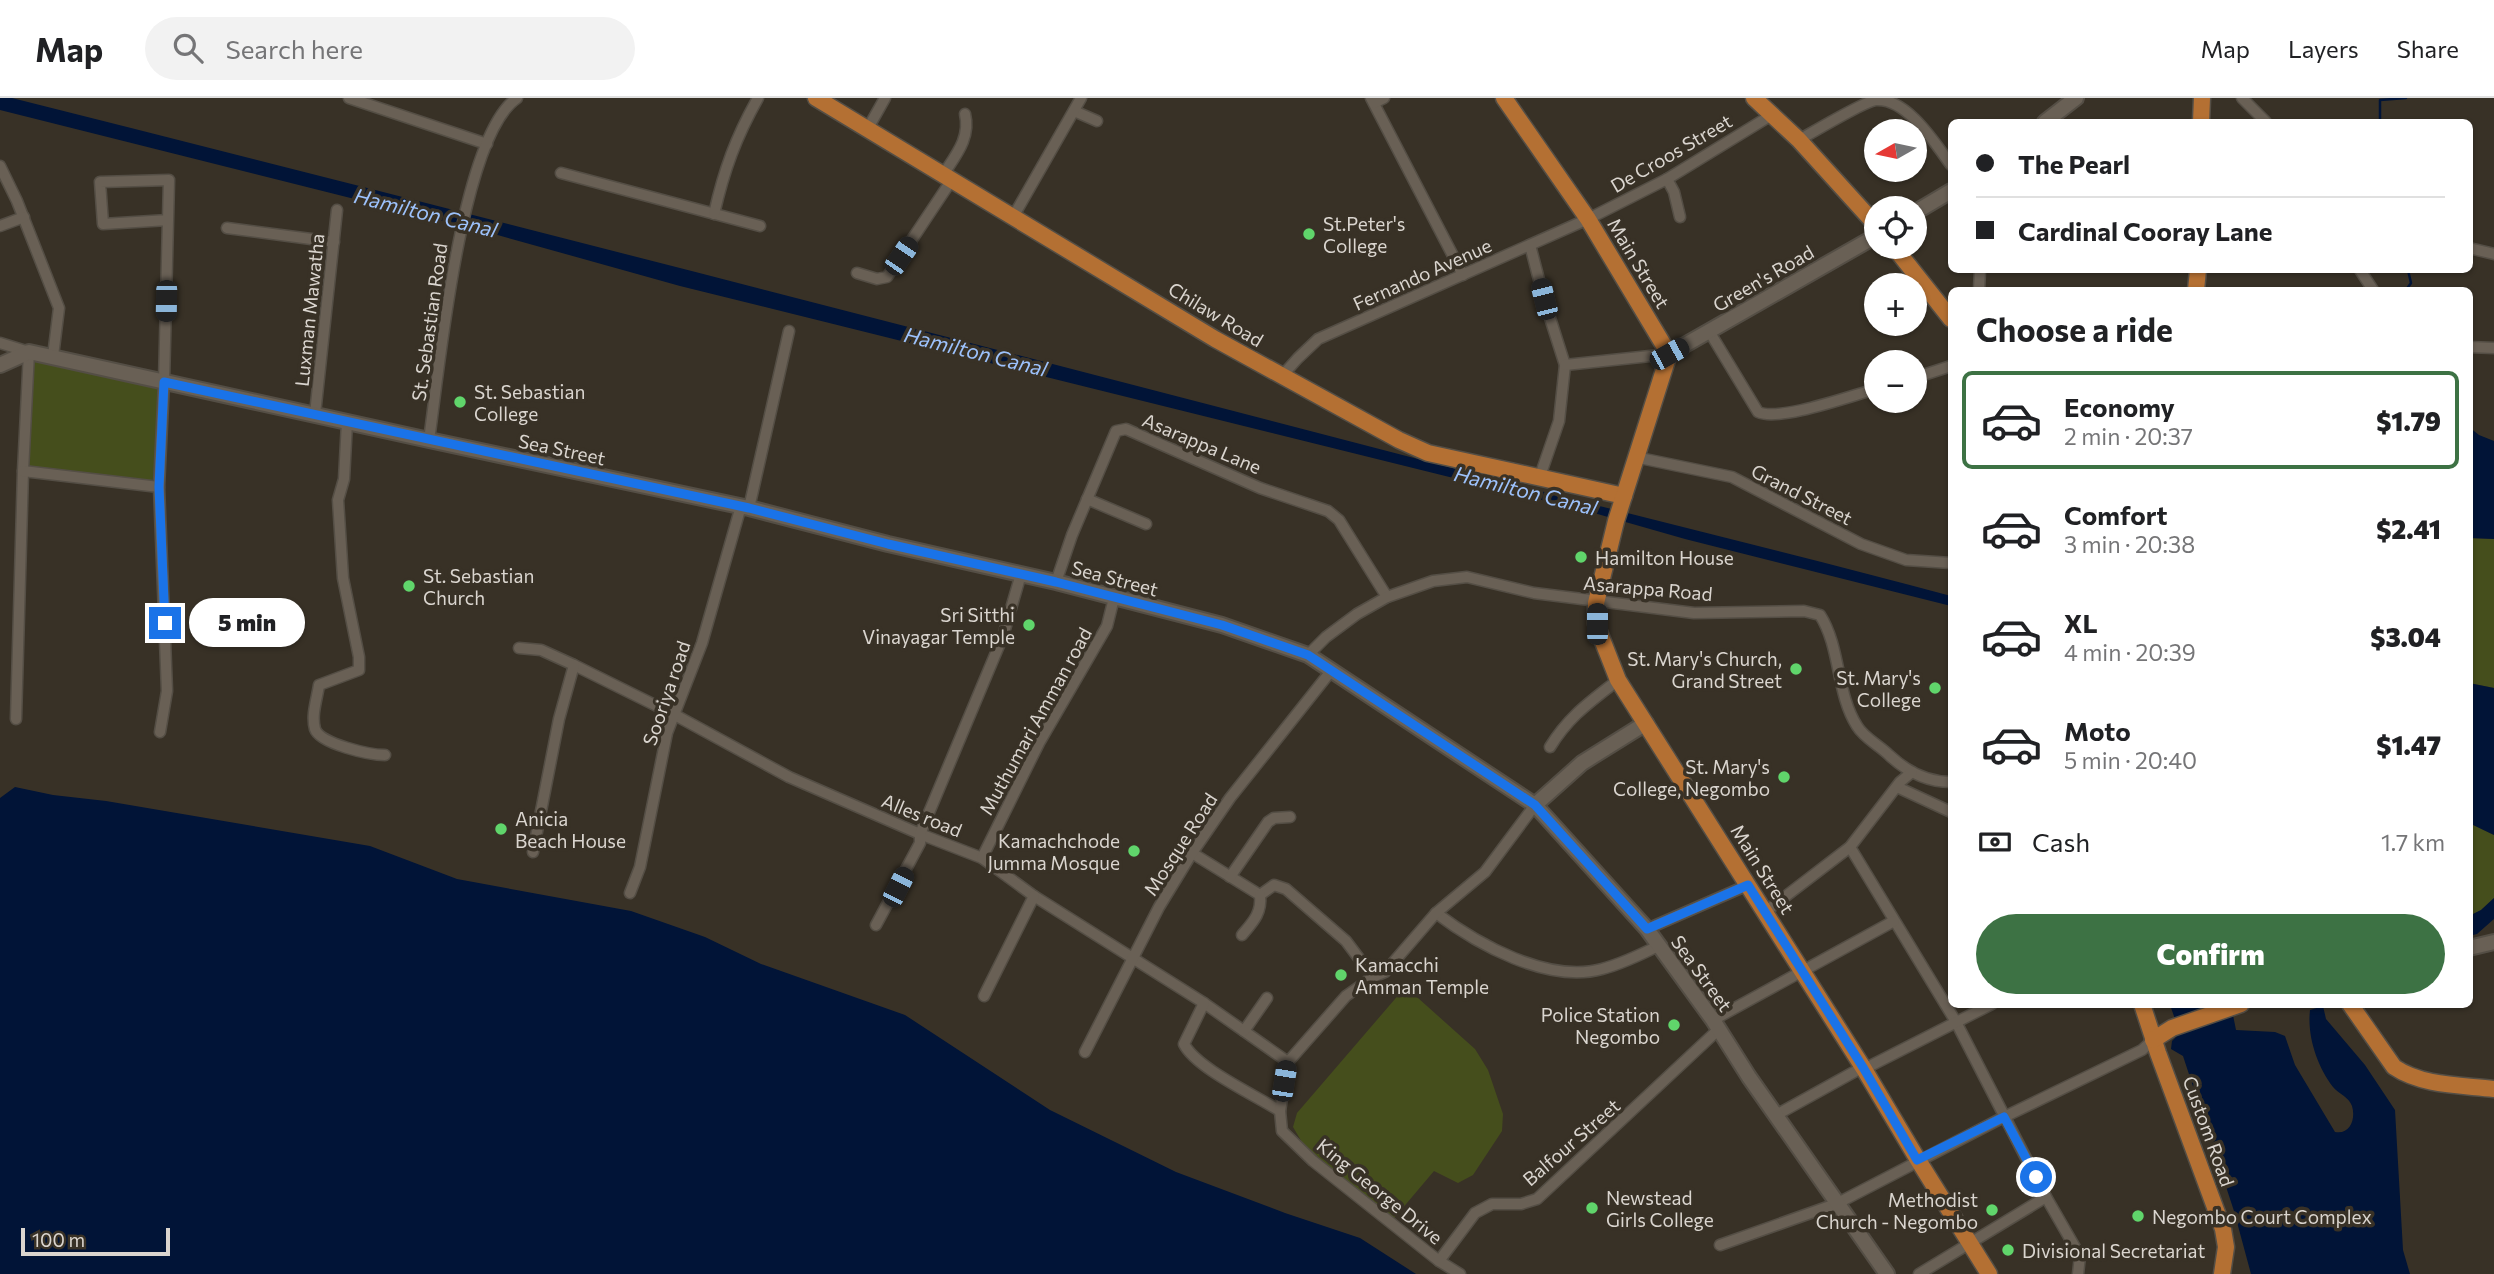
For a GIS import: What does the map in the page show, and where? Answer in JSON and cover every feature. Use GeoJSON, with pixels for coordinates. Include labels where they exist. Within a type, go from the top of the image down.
{"type":"FeatureCollection","features":[{"type":"Feature","properties":{"kind":"main road","name":"Chilaw Road"},"geometry":{"type":"LineString","coordinates":[[816,98],[1281,377],[1399,440],[1428,453],[1624,496]]}},
{"type":"Feature","properties":{"kind":"main road","name":"Main Street"},"geometry":{"type":"LineString","coordinates":[[1504,98],[1588,219],[1669,354],[1635,457],[1596,603],[1597,624],[1618,680],[1864,1068],[1917,1160],[1989,1274]]}},
{"type":"Feature","properties":{"kind":"main road"},"geometry":{"type":"LineString","coordinates":[[1754,98],[1770,116],[1799,140],[1864,212]]}},
{"type":"Feature","properties":{"kind":"main road"},"geometry":{"type":"LineString","coordinates":[[2201,119],[2202,98]]}},
{"type":"Feature","properties":{"kind":"main road"},"geometry":{"type":"LineString","coordinates":[[1904,259],[1948,315]]}},
{"type":"Feature","properties":{"kind":"main road","name":"Custom Road"},"geometry":{"type":"LineString","coordinates":[[2143,1008],[2223,1229],[2226,1247],[2222,1274]]}},
{"type":"Feature","properties":{"kind":"main road"},"geometry":{"type":"LineString","coordinates":[[2153,1040],[2172,1028],[2229,1008]]}},
{"type":"Feature","properties":{"kind":"main road"},"geometry":{"type":"LineString","coordinates":[[2353,1008],[2394,1068],[2402,1073],[2421,1080],[2494,1089]]}},
{"type":"Feature","properties":{"kind":"street"},"geometry":{"type":"LineString","coordinates":[[349,98],[487,144]]}},
{"type":"Feature","properties":{"kind":"street","name":"St. Sebastian Road"},"geometry":{"type":"LineString","coordinates":[[429,440],[461,228],[487,144],[506,106],[517,98]]}},
{"type":"Feature","properties":{"kind":"street"},"geometry":{"type":"LineString","coordinates":[[714,214],[722,176],[738,134],[758,98]]}},
{"type":"Feature","properties":{"kind":"street"},"geometry":{"type":"LineString","coordinates":[[867,130],[885,98]]}},
{"type":"Feature","properties":{"kind":"street"},"geometry":{"type":"LineString","coordinates":[[1013,217],[1081,98]]}},
{"type":"Feature","properties":{"kind":"street"},"geometry":{"type":"LineString","coordinates":[[2049,119],[2076,98]]}},
{"type":"Feature","properties":{"kind":"street"},"geometry":{"type":"LineString","coordinates":[[2242,98],[2263,119]]}},
{"type":"Feature","properties":{"kind":"street"},"geometry":{"type":"LineString","coordinates":[[1376,100],[1464,275]]}},
{"type":"Feature","properties":{"kind":"street"},"geometry":{"type":"LineString","coordinates":[[1799,140],[1874,100],[1892,101],[1907,111],[1948,161]]}},
{"type":"Feature","properties":{"kind":"street"},"geometry":{"type":"LineString","coordinates":[[1074,111],[1097,121]]}},
{"type":"Feature","properties":{"kind":"street"},"geometry":{"type":"LineString","coordinates":[[857,273],[877,279],[887,277],[947,178],[966,138],[968,125],[965,114]]}},
{"type":"Feature","properties":{"kind":"street","name":"De Croos Street"},"geometry":{"type":"LineString","coordinates":[[1588,219],[1667,178],[1770,116]]}},
{"type":"Feature","properties":{"kind":"street"},"geometry":{"type":"LineString","coordinates":[[0,166],[24,217],[60,308],[53,356]]}},
{"type":"Feature","properties":{"kind":"street"},"geometry":{"type":"LineString","coordinates":[[561,173],[760,226]]}},
{"type":"Feature","properties":{"kind":"street"},"geometry":{"type":"LineString","coordinates":[[1667,178],[1674,192],[1679,217]]}},
{"type":"Feature","properties":{"kind":"street"},"geometry":{"type":"LineString","coordinates":[[160,732],[167,691],[159,487],[164,382],[169,180],[100,182],[103,224],[168,220]]}},
{"type":"Feature","properties":{"kind":"street"},"geometry":{"type":"LineString","coordinates":[[1927,205],[1948,193]]}},
{"type":"Feature","properties":{"kind":"street","name":"Luxman Mawatha"},"geometry":{"type":"LineString","coordinates":[[315,414],[337,210]]}},
{"type":"Feature","properties":{"kind":"street"},"geometry":{"type":"LineString","coordinates":[[0,226],[24,217]]}},
{"type":"Feature","properties":{"kind":"street","name":"Fernando Avenue"},"geometry":{"type":"LineString","coordinates":[[1281,377],[1318,340],[1588,219]]}},
{"type":"Feature","properties":{"kind":"street"},"geometry":{"type":"LineString","coordinates":[[227,228],[334,242]]}},
{"type":"Feature","properties":{"kind":"street","name":"Green's Road"},"geometry":{"type":"LineString","coordinates":[[1669,354],[1864,243]]}},
{"type":"Feature","properties":{"kind":"street"},"geometry":{"type":"LineString","coordinates":[[1530,245],[1565,365],[1559,421],[1539,479]]}},
{"type":"Feature","properties":{"kind":"street"},"geometry":{"type":"LineString","coordinates":[[2473,249],[2494,254]]}},
{"type":"Feature","properties":{"kind":"street","name":"Sooriya road"},"geometry":{"type":"LineString","coordinates":[[630,892],[640,867],[667,733],[702,643],[745,507],[789,331]]}},
{"type":"Feature","properties":{"kind":"street"},"geometry":{"type":"LineString","coordinates":[[1709,331],[1758,412],[1766,416],[1783,415],[1864,393]]}},
{"type":"Feature","properties":{"kind":"street"},"geometry":{"type":"LineString","coordinates":[[0,343],[29,352]]}},
{"type":"Feature","properties":{"kind":"street"},"geometry":{"type":"LineString","coordinates":[[2473,347],[2494,348]]}},
{"type":"Feature","properties":{"kind":"street"},"geometry":{"type":"LineString","coordinates":[[0,365],[29,352]]}},
{"type":"Feature","properties":{"kind":"street"},"geometry":{"type":"LineString","coordinates":[[16,719],[29,352]]}},
{"type":"Feature","properties":{"kind":"street","name":"Sea Street"},"geometry":{"type":"LineString","coordinates":[[29,352],[745,507],[1222,625],[1308,655],[1535,805],[1647,929],[1886,1274]]}},
{"type":"Feature","properties":{"kind":"street"},"geometry":{"type":"LineString","coordinates":[[1565,365],[1669,354]]}},
{"type":"Feature","properties":{"kind":"street"},"geometry":{"type":"LineString","coordinates":[[1927,374],[1948,367]]}},
{"type":"Feature","properties":{"kind":"street"},"geometry":{"type":"LineString","coordinates":[[347,422],[344,479],[338,500],[343,578],[359,657],[359,670],[319,685],[314,715],[316,731],[321,738],[371,755],[385,755]]}},
{"type":"Feature","properties":{"kind":"street","name":"Asarappa Lane"},"geometry":{"type":"LineString","coordinates":[[1056,582],[1116,431],[1126,429],[1260,488],[1328,511],[1339,520],[1387,597]]}},
{"type":"Feature","properties":{"kind":"street","name":"Grand Street"},"geometry":{"type":"LineString","coordinates":[[1635,457],[1732,477],[1861,544],[1906,560],[1948,563]]}},
{"type":"Feature","properties":{"kind":"street"},"geometry":{"type":"LineString","coordinates":[[23,471],[159,487]]}},
{"type":"Feature","properties":{"kind":"street"},"geometry":{"type":"LineString","coordinates":[[1087,499],[1146,524]]}},
{"type":"Feature","properties":{"kind":"street"},"geometry":{"type":"LineString","coordinates":[[876,925],[920,843],[920,834],[1003,636],[1021,574]]}},
{"type":"Feature","properties":{"kind":"street","name":"Asarappa Road"},"geometry":{"type":"LineString","coordinates":[[1308,655],[1326,637],[1357,614],[1387,597],[1433,581],[1467,577],[1534,593],[1596,603],[1694,613],[1804,611],[1820,615],[1828,628],[1847,703],[1858,728],[1899,765],[1938,782],[1948,782]]}},
{"type":"Feature","properties":{"kind":"street","name":"Muthumari Amman road"},"geometry":{"type":"LineString","coordinates":[[982,858],[1039,743],[1107,626],[1114,598]]}},
{"type":"Feature","properties":{"kind":"street","name":"Alles road"},"geometry":{"type":"LineString","coordinates":[[519,648],[541,650],[675,715],[789,778],[982,858],[1034,896],[1204,1003],[1288,1062]]}},
{"type":"Feature","properties":{"kind":"street"},"geometry":{"type":"LineString","coordinates":[[533,852],[559,719],[574,665]]}},
{"type":"Feature","properties":{"kind":"street","name":"Mosque Road"},"geometry":{"type":"LineString","coordinates":[[1085,1052],[1159,907],[1192,853],[1230,798],[1331,671]]}},
{"type":"Feature","properties":{"kind":"street"},"geometry":{"type":"LineString","coordinates":[[1550,747],[1569,720],[1618,680]]}},
{"type":"Feature","properties":{"kind":"street"},"geometry":{"type":"LineString","coordinates":[[1204,1003],[1184,1044],[1189,1053],[1223,1078],[1280,1111],[1288,1062],[1346,996],[1373,976],[1385,972],[1436,913],[1485,872],[1535,805],[1582,763],[1646,723]]}},
{"type":"Feature","properties":{"kind":"street"},"geometry":{"type":"LineString","coordinates":[[1765,912],[1850,847],[1912,772]]}},
{"type":"Feature","properties":{"kind":"street"},"geometry":{"type":"LineString","coordinates":[[1897,787],[1948,811]]}},
{"type":"Feature","properties":{"kind":"street"},"geometry":{"type":"LineString","coordinates":[[1230,877],[1268,822],[1274,818],[1290,817]]}},
{"type":"Feature","properties":{"kind":"street"},"geometry":{"type":"LineString","coordinates":[[1850,847],[1956,1022],[2046,1198],[2080,1256],[2078,1274]]}},
{"type":"Feature","properties":{"kind":"street"},"geometry":{"type":"LineString","coordinates":[[1192,853],[1260,895]]}},
{"type":"Feature","properties":{"kind":"street"},"geometry":{"type":"LineString","coordinates":[[1260,895],[1274,885],[1286,889],[1346,941],[1373,976]]}},
{"type":"Feature","properties":{"kind":"street"},"geometry":{"type":"LineString","coordinates":[[1647,929],[1748,885]]}},
{"type":"Feature","properties":{"kind":"street"},"geometry":{"type":"LineString","coordinates":[[1242,935],[1258,915],[1260,895]]}},
{"type":"Feature","properties":{"kind":"street"},"geometry":{"type":"LineString","coordinates":[[984,996],[1034,896]]}},
{"type":"Feature","properties":{"kind":"street"},"geometry":{"type":"LineString","coordinates":[[1436,913],[1479,943],[1501,953],[1562,971],[1601,970],[1658,946]]}},
{"type":"Feature","properties":{"kind":"street","name":"Balfour Street"},"geometry":{"type":"LineString","coordinates":[[1439,1261],[1475,1213],[1492,1204],[1521,1204],[1537,1199],[1716,1025],[1802,971],[1894,921]]}},
{"type":"Feature","properties":{"kind":"street"},"geometry":{"type":"LineString","coordinates":[[2473,947],[2494,942]]}},
{"type":"Feature","properties":{"kind":"street"},"geometry":{"type":"LineString","coordinates":[[1244,1031],[1268,998]]}},
{"type":"Feature","properties":{"kind":"street"},"geometry":{"type":"LineString","coordinates":[[1776,1115],[1984,1008]]}},
{"type":"Feature","properties":{"kind":"street"},"geometry":{"type":"LineString","coordinates":[[1720,1245],[1836,1204],[1917,1160],[2142,1050],[2153,1040]]}},
{"type":"Feature","properties":{"kind":"street","name":"King George Drive"},"geometry":{"type":"LineString","coordinates":[[1280,1111],[1282,1131],[1312,1161],[1439,1261],[1460,1274]]}},
{"type":"Feature","properties":{"kind":"street"},"geometry":{"type":"LineString","coordinates":[[1919,1274],[2046,1198]]}},
{"type":"Feature","properties":{"kind":"green space"},"geometry":{"type":"Polygon","coordinates":[[[34,361],[157,388],[160,396],[153,484],[27,469],[34,361]]]}},
{"type":"Feature","properties":{"kind":"green space"},"geometry":{"type":"Polygon","coordinates":[[[2473,538],[2494,539],[2494,688],[2473,684],[2473,538]]]}},
{"type":"Feature","properties":{"kind":"green space"},"geometry":{"type":"Polygon","coordinates":[[[2473,825],[2494,835],[2494,898],[2473,914],[2473,825]]]}},
{"type":"Feature","properties":{"kind":"green space"},"geometry":{"type":"Polygon","coordinates":[[[1401,992],[1418,998],[1475,1049],[1488,1070],[1503,1114],[1502,1131],[1473,1175],[1458,1183],[1434,1171],[1390,1223],[1313,1161],[1293,1127],[1297,1113],[1401,992]]]}},
{"type":"Feature","properties":{"kind":"water","name":"Hamilton Canal"},"geometry":{"type":"Polygon","coordinates":[[[0,98],[12,98],[380,191],[1893,580],[1948,595],[1948,605],[1685,539],[1594,513],[680,286],[494,234],[0,110],[0,98]]]}},
{"type":"Feature","properties":{"kind":"water"},"geometry":{"type":"Polygon","coordinates":[[[2473,430],[2494,441],[2494,539],[2473,538],[2473,430]]]}},
{"type":"Feature","properties":{"kind":"water"},"geometry":{"type":"Polygon","coordinates":[[[2473,684],[2494,688],[2494,835],[2473,825],[2473,684]]]}},
{"type":"Feature","properties":{"kind":"water"},"geometry":{"type":"Polygon","coordinates":[[[15,787],[370,846],[457,879],[631,911],[705,937],[761,964],[905,1015],[1050,1110],[1176,1172],[1360,1238],[1416,1274],[0,1274],[0,798],[15,787]]]}},
{"type":"Feature","properties":{"kind":"water"},"geometry":{"type":"Polygon","coordinates":[[[2494,898],[2494,919],[2473,935],[2473,914],[2494,898]]]}},
{"type":"Feature","properties":{"kind":"water"},"geometry":{"type":"Polygon","coordinates":[[[2171,1008],[2232,1008],[2236,1030],[2275,1032],[2285,1036],[2295,1065],[2335,1132],[2340,1132],[2351,1125],[2352,1106],[2349,1100],[2333,1087],[2322,1070],[2310,1030],[2310,1010],[2323,1008],[2326,1019],[2365,1065],[2395,1110],[2403,1250],[2410,1274],[2251,1274],[2234,1211],[2183,1056],[2171,1049],[2172,1041],[2180,1033],[2171,1008]]]}},
{"type":"Feature","properties":{"kind":"waterway"},"geometry":{"type":"LineString","coordinates":[[2380,119],[2380,100],[2406,98]]}},
{"type":"Feature","properties":{"kind":"waterway"},"geometry":{"type":"LineString","coordinates":[[2408,287],[2411,283],[2409,273]]}},
{"type":"Feature","properties":{"kind":"place","name":"St.Peter's College"},"geometry":{"type":"Point","coordinates":[1309,234]}},
{"type":"Feature","properties":{"kind":"place","name":"St. Sebastian College"},"geometry":{"type":"Point","coordinates":[460,402]}},
{"type":"Feature","properties":{"kind":"place","name":"Hamilton House"},"geometry":{"type":"Point","coordinates":[1581,557]}},
{"type":"Feature","properties":{"kind":"place","name":"St. Sebastian Church"},"geometry":{"type":"Point","coordinates":[409,586]}},
{"type":"Feature","properties":{"kind":"place","name":"Sri Sitthi Vinayagar Temple"},"geometry":{"type":"Point","coordinates":[1029,625]}},
{"type":"Feature","properties":{"kind":"place","name":"St. Mary's Church, Grand Street"},"geometry":{"type":"Point","coordinates":[1796,669]}},
{"type":"Feature","properties":{"kind":"place","name":"St. Mary's College"},"geometry":{"type":"Point","coordinates":[1935,688]}},
{"type":"Feature","properties":{"kind":"place","name":"St. Mary's College, Negombo"},"geometry":{"type":"Point","coordinates":[1784,777]}},
{"type":"Feature","properties":{"kind":"place","name":"Anicia Beach House"},"geometry":{"type":"Point","coordinates":[501,829]}},
{"type":"Feature","properties":{"kind":"place","name":"Kamachchode Jumma Mosque"},"geometry":{"type":"Point","coordinates":[1134,851]}},
{"type":"Feature","properties":{"kind":"place","name":"Kamacchi Amman Temple"},"geometry":{"type":"Point","coordinates":[1341,975]}},
{"type":"Feature","properties":{"kind":"place","name":"Police Station Negombo"},"geometry":{"type":"Point","coordinates":[1674,1025]}},
{"type":"Feature","properties":{"kind":"place","name":"Newstead Girls College"},"geometry":{"type":"Point","coordinates":[1592,1208]}},
{"type":"Feature","properties":{"kind":"place","name":"Methodist Church - Negombo"},"geometry":{"type":"Point","coordinates":[1992,1210]}},
{"type":"Feature","properties":{"kind":"place","name":"Negombo Court Complex"},"geometry":{"type":"Point","coordinates":[2138,1216]}},
{"type":"Feature","properties":{"kind":"place","name":"Divisional Secretariat"},"geometry":{"type":"Point","coordinates":[2008,1250]}},
{"type":"Feature","properties":{"kind":"route"},"geometry":{"type":"LineString","coordinates":[[165,623],[159,487],[164,382],[749,508],[1222,625],[1308,655],[1535,805],[1647,929],[1748,885],[1864,1069],[1917,1160],[2004,1117],[2036,1177]]}}]}
